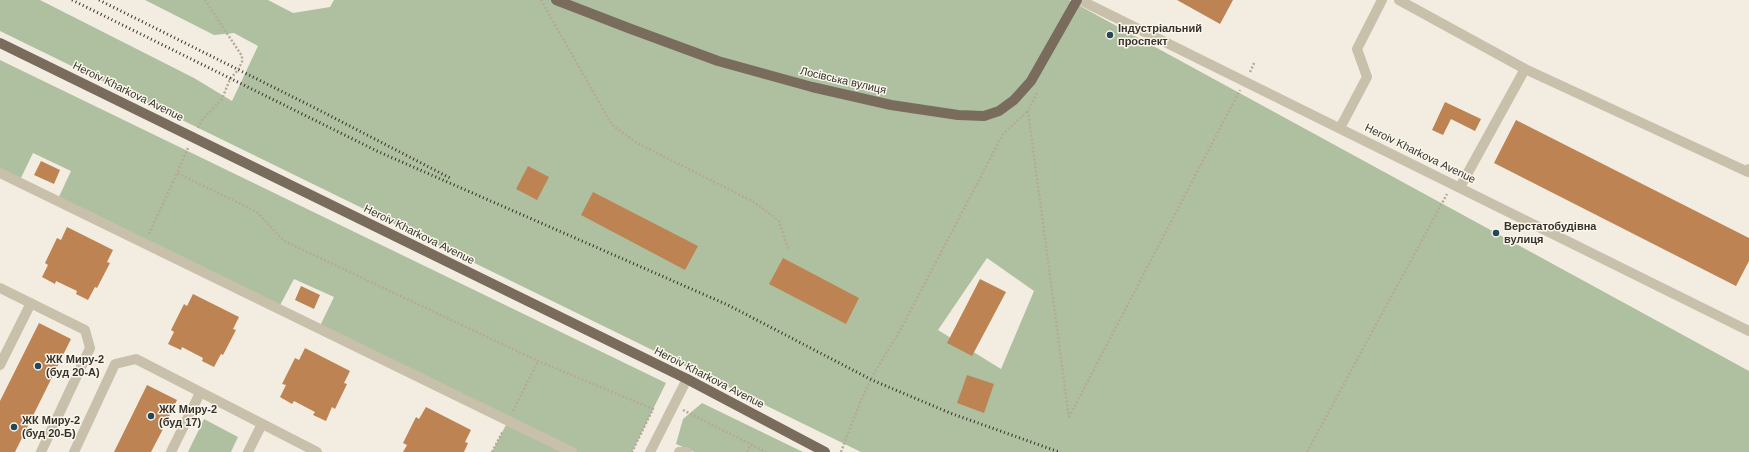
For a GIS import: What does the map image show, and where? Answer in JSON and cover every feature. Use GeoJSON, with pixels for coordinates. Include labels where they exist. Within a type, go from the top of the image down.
{"type":"FeatureCollection","features":[{"type":"Feature","properties":{"kind":"main road","name":"Лосівська вулиця"},"geometry":{"type":"LineString","coordinates":[[556,0],[631,30],[718,61],[812,87],[891,105],[958,115],[984,116],[999,111],[1014,100],[1031,81],[1077,0]]}},
{"type":"Feature","properties":{"kind":"main road","name":"Heroiv Kharkova Avenue"},"geometry":{"type":"LineString","coordinates":[[0,43],[687,379],[825,452]]}},
{"type":"Feature","properties":{"kind":"street","name":"Heroiv Kharkova Avenue"},"geometry":{"type":"LineString","coordinates":[[1080,0],[1749,331]]}},
{"type":"Feature","properties":{"kind":"street"},"geometry":{"type":"LineString","coordinates":[[1340,128],[1367,77],[1357,49],[1382,0]]}},
{"type":"Feature","properties":{"kind":"street"},"geometry":{"type":"LineString","coordinates":[[1399,0],[1525,69],[1748,172],[1749,169]]}},
{"type":"Feature","properties":{"kind":"street"},"geometry":{"type":"LineString","coordinates":[[1456,186],[1525,69]]}},
{"type":"Feature","properties":{"kind":"street"},"geometry":{"type":"LineString","coordinates":[[0,173],[572,452]]}},
{"type":"Feature","properties":{"kind":"street"},"geometry":{"type":"LineString","coordinates":[[0,288],[86,330],[90,348],[41,452]]}},
{"type":"Feature","properties":{"kind":"street"},"geometry":{"type":"LineString","coordinates":[[0,365],[31,303]]}},
{"type":"Feature","properties":{"kind":"street"},"geometry":{"type":"LineString","coordinates":[[74,452],[116,364],[136,359],[317,452]]}},
{"type":"Feature","properties":{"kind":"street"},"geometry":{"type":"LineString","coordinates":[[650,452],[687,379]]}},
{"type":"Feature","properties":{"kind":"street"},"geometry":{"type":"LineString","coordinates":[[171,452],[200,392]]}},
{"type":"Feature","properties":{"kind":"street"},"geometry":{"type":"LineString","coordinates":[[248,452],[262,424]]}},
{"type":"Feature","properties":{"kind":"street"},"geometry":{"type":"LineString","coordinates":[[679,452],[687,452]]}},
{"type":"Feature","properties":{"kind":"path"},"geometry":{"type":"LineString","coordinates":[[198,130],[202,120],[222,99],[230,79],[238,70],[242,62],[242,56],[205,0]]}},
{"type":"Feature","properties":{"kind":"path"},"geometry":{"type":"LineString","coordinates":[[541,0],[612,125],[637,143],[754,202],[779,221],[788,249]]}},
{"type":"Feature","properties":{"kind":"path"},"geometry":{"type":"LineString","coordinates":[[1028,111],[1069,418],[1255,61]]}},
{"type":"Feature","properties":{"kind":"path"},"geometry":{"type":"LineString","coordinates":[[841,452],[861,400],[873,375],[902,327],[1003,134],[1028,111],[1039,89]]}},
{"type":"Feature","properties":{"kind":"path"},"geometry":{"type":"LineString","coordinates":[[145,243],[188,148]]}},
{"type":"Feature","properties":{"kind":"path"},"geometry":{"type":"LineString","coordinates":[[178,173],[257,212],[284,241],[538,361],[653,409],[632,452]]}},
{"type":"Feature","properties":{"kind":"path"},"geometry":{"type":"LineString","coordinates":[[1307,452],[1456,186]]}},
{"type":"Feature","properties":{"kind":"path"},"geometry":{"type":"LineString","coordinates":[[492,452],[538,361]]}},
{"type":"Feature","properties":{"kind":"path"},"geometry":{"type":"LineString","coordinates":[[674,405],[751,444],[760,451],[766,452]]}},
{"type":"Feature","properties":{"kind":"path"},"geometry":{"type":"LineString","coordinates":[[747,452],[751,444]]}},
{"type":"Feature","properties":{"kind":"green space"},"geometry":{"type":"Polygon","coordinates":[[[0,0],[40,0],[194,78],[232,101],[258,46],[234,33],[214,35],[145,0],[268,0],[293,13],[330,7],[334,0],[1069,0],[1749,371],[1749,452],[861,452],[0,31],[0,0]],[[987,258],[938,330],[1001,369],[1034,291],[987,258]]]}},
{"type":"Feature","properties":{"kind":"green space"},"geometry":{"type":"Polygon","coordinates":[[[0,60],[666,383],[632,452],[492,452],[508,421],[319,328],[334,297],[294,279],[278,309],[57,201],[71,171],[33,153],[19,182],[0,173],[0,60]]]}},
{"type":"Feature","properties":{"kind":"green space"},"geometry":{"type":"Polygon","coordinates":[[[702,403],[803,452],[694,452],[676,444],[683,419],[702,403]]]}},
{"type":"Feature","properties":{"kind":"green space"},"geometry":{"type":"Polygon","coordinates":[[[204,419],[238,437],[231,452],[188,452],[204,419]]]}},
{"type":"Feature","properties":{"kind":"building"},"geometry":{"type":"Polygon","coordinates":[[[1177,0],[1233,0],[1220,24],[1177,0]]]}},
{"type":"Feature","properties":{"kind":"building"},"geometry":{"type":"Polygon","coordinates":[[[1445,102],[1481,119],[1475,131],[1451,119],[1443,135],[1432,130],[1445,102]]]}},
{"type":"Feature","properties":{"kind":"building"},"geometry":{"type":"Polygon","coordinates":[[[1516,120],[1749,238],[1749,261],[1736,286],[1494,163],[1516,120]]]}},
{"type":"Feature","properties":{"kind":"building"},"geometry":{"type":"Polygon","coordinates":[[[41,161],[60,170],[54,184],[34,175],[41,161]]]}},
{"type":"Feature","properties":{"kind":"building"},"geometry":{"type":"Polygon","coordinates":[[[528,166],[549,177],[537,200],[516,189],[528,166]]]}},
{"type":"Feature","properties":{"kind":"building"},"geometry":{"type":"Polygon","coordinates":[[[593,192],[698,246],[685,270],[581,215],[593,192]]]}},
{"type":"Feature","properties":{"kind":"building"},"geometry":{"type":"Polygon","coordinates":[[[67,227],[113,250],[107,262],[110,263],[97,288],[95,287],[88,300],[76,294],[77,291],[56,281],[55,284],[42,277],[48,265],[45,263],[57,238],[61,240],[67,227]]]}},
{"type":"Feature","properties":{"kind":"building"},"geometry":{"type":"Polygon","coordinates":[[[783,258],[859,298],[846,324],[769,284],[783,258]]]}},
{"type":"Feature","properties":{"kind":"building"},"geometry":{"type":"Polygon","coordinates":[[[980,279],[1006,292],[972,356],[947,343],[980,279]]]}},
{"type":"Feature","properties":{"kind":"building"},"geometry":{"type":"Polygon","coordinates":[[[301,286],[320,295],[314,309],[295,300],[301,286]]]}},
{"type":"Feature","properties":{"kind":"building"},"geometry":{"type":"Polygon","coordinates":[[[193,294],[239,317],[233,329],[236,330],[223,355],[221,354],[214,367],[202,361],[203,358],[182,347],[181,350],[168,344],[174,332],[171,330],[184,304],[187,306],[193,294]]]}},
{"type":"Feature","properties":{"kind":"building"},"geometry":{"type":"Polygon","coordinates":[[[39,323],[71,339],[15,452],[0,452],[0,401],[39,323]]]}},
{"type":"Feature","properties":{"kind":"building"},"geometry":{"type":"Polygon","coordinates":[[[305,348],[350,371],[344,383],[347,384],[335,409],[332,407],[326,421],[313,415],[315,412],[294,401],[292,404],[280,397],[286,385],[282,384],[295,358],[299,360],[305,348]]]}},
{"type":"Feature","properties":{"kind":"building"},"geometry":{"type":"Polygon","coordinates":[[[967,375],[994,384],[984,413],[957,403],[967,375]]]}},
{"type":"Feature","properties":{"kind":"building","name":"ЖК Миру-2 (буд 17)"},"geometry":{"type":"Polygon","coordinates":[[[147,385],[177,400],[162,431],[151,452],[114,452],[147,385]]]}},
{"type":"Feature","properties":{"kind":"building"},"geometry":{"type":"Polygon","coordinates":[[[426,407],[471,430],[465,442],[468,443],[464,452],[403,452],[407,445],[403,443],[416,417],[419,419],[426,407]]]}},
{"type":"Feature","properties":{"kind":"railway"},"geometry":{"type":"LineString","coordinates":[[72,0],[379,152],[728,305],[872,380],[950,413],[1059,452]]}},
{"type":"Feature","properties":{"kind":"railway"},"geometry":{"type":"LineString","coordinates":[[99,0],[317,109],[450,178]]}},
{"type":"Feature","properties":{"kind":"place","name":"Індустріальний проспект"},"geometry":{"type":"Point","coordinates":[1110,35]}},
{"type":"Feature","properties":{"kind":"place","name":"Верстатобудівна вулиця"},"geometry":{"type":"Point","coordinates":[1496,233]}},
{"type":"Feature","properties":{"kind":"place","name":"ЖК Миру-2 (буд 20-А)"},"geometry":{"type":"Point","coordinates":[38,366]}},
{"type":"Feature","properties":{"kind":"place","name":"ЖК Миру-2 (буд 17)"},"geometry":{"type":"Point","coordinates":[151,416]}},
{"type":"Feature","properties":{"kind":"place","name":"ЖК Миру-2 (буд 20-Б)"},"geometry":{"type":"Point","coordinates":[14,427]}}]}
